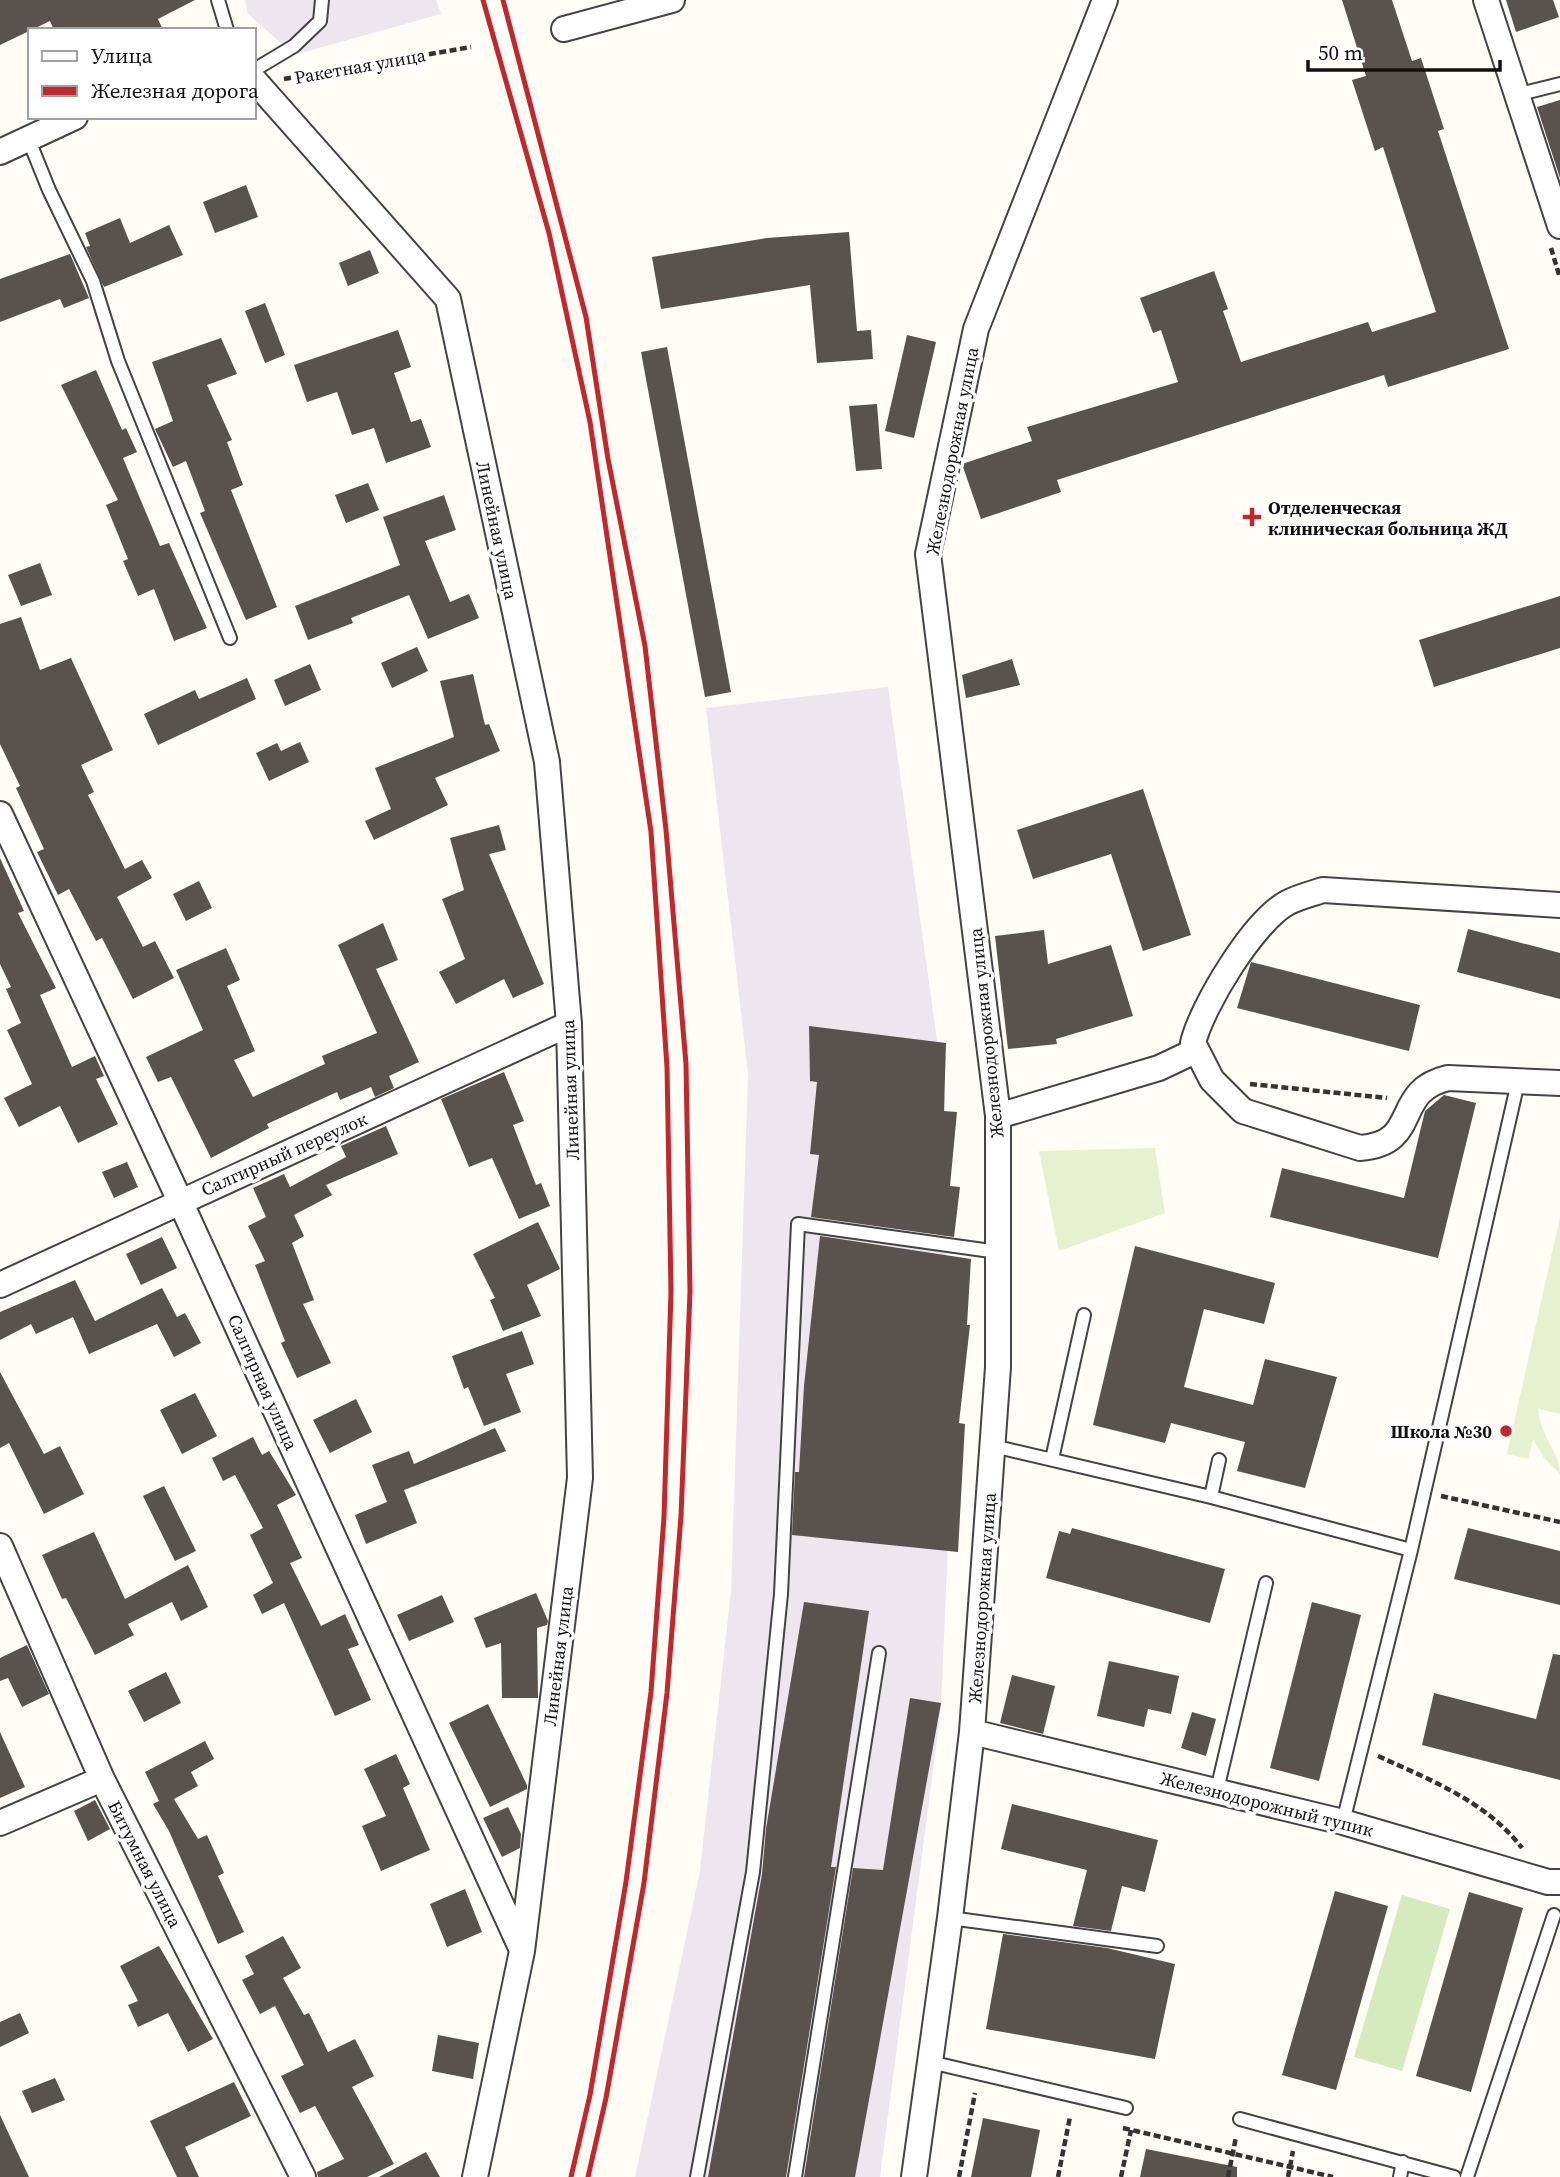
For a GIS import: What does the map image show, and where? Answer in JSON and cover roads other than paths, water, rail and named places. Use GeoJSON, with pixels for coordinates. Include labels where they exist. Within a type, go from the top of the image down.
{"type":"FeatureCollection","features":[{"type":"Feature","properties":{"kind":"street","name":"Железнодорожная улица"},"geometry":{"type":"LineString","coordinates":[[915,2177],[972,1732],[998,1367],[998,1116],[928,554],[976,329],[1105,0]]}},
{"type":"Feature","properties":{"kind":"street"},"geometry":{"type":"LineString","coordinates":[[1486,0],[1560,226]]}},
{"type":"Feature","properties":{"kind":"street"},"geometry":{"type":"LineString","coordinates":[[565,29],[660,2]]}},
{"type":"Feature","properties":{"kind":"street","name":"Линейная улица"},"geometry":{"type":"LineString","coordinates":[[256,72],[448,299],[547,762],[569,1024],[580,1478],[522,1951],[475,2177]]}},
{"type":"Feature","properties":{"kind":"street"},"geometry":{"type":"LineString","coordinates":[[0,152],[71,119]]}},
{"type":"Feature","properties":{"kind":"street","name":"Салгирная улица"},"geometry":{"type":"LineString","coordinates":[[0,814],[180,1201],[522,1951]]}},
{"type":"Feature","properties":{"kind":"street"},"geometry":{"type":"LineString","coordinates":[[1560,905],[1323,890],[1286,904],[1256,928],[1204,1013],[1193,1043],[1212,1080],[1243,1111],[1360,1148],[1375,1147],[1390,1141],[1401,1130],[1412,1101],[1421,1089],[1434,1081],[1448,1078],[1560,1083]]}},
{"type":"Feature","properties":{"kind":"street","name":"Салгирный переулок"},"geometry":{"type":"LineString","coordinates":[[0,1285],[569,1024]]}},
{"type":"Feature","properties":{"kind":"street"},"geometry":{"type":"LineString","coordinates":[[998,1116],[1159,1068],[1195,1051]]}},
{"type":"Feature","properties":{"kind":"street","name":"Битумная улица"},"geometry":{"type":"LineString","coordinates":[[0,1546],[102,1779],[303,2177]]}},
{"type":"Feature","properties":{"kind":"street","name":"Железнодорожный тупик"},"geometry":{"type":"LineString","coordinates":[[972,1732],[1343,1822],[1548,1882],[1560,1882]]}},
{"type":"Feature","properties":{"kind":"street"},"geometry":{"type":"LineString","coordinates":[[0,1823],[102,1779]]}},
{"type":"Feature","properties":{"kind":"lane"},"geometry":{"type":"LineString","coordinates":[[218,0],[226,28]]}},
{"type":"Feature","properties":{"kind":"lane"},"geometry":{"type":"LineString","coordinates":[[256,72],[294,46],[320,21],[322,0]]}},
{"type":"Feature","properties":{"kind":"lane"},"geometry":{"type":"LineString","coordinates":[[1516,95],[1560,84]]}},
{"type":"Feature","properties":{"kind":"lane"},"geometry":{"type":"LineString","coordinates":[[28,138],[49,190],[93,281],[118,360],[230,638]]}},
{"type":"Feature","properties":{"kind":"lane"},"geometry":{"type":"LineString","coordinates":[[1343,1822],[1424,1492],[1518,1082]]}},
{"type":"Feature","properties":{"kind":"lane"},"geometry":{"type":"LineString","coordinates":[[697,2177],[752,1872],[781,1594],[798,1224],[998,1252]]}},
{"type":"Feature","properties":{"kind":"lane"},"geometry":{"type":"LineString","coordinates":[[1052,1459],[1084,1315]]}},
{"type":"Feature","properties":{"kind":"lane"},"geometry":{"type":"LineString","coordinates":[[993,1446],[1211,1497],[1410,1550]]}},
{"type":"Feature","properties":{"kind":"lane"},"geometry":{"type":"LineString","coordinates":[[1211,1497],[1219,1460]]}},
{"type":"Feature","properties":{"kind":"lane"},"geometry":{"type":"LineString","coordinates":[[1217,1790],[1266,1583]]}},
{"type":"Feature","properties":{"kind":"lane"},"geometry":{"type":"LineString","coordinates":[[795,2177],[879,1653]]}},
{"type":"Feature","properties":{"kind":"lane"},"geometry":{"type":"LineString","coordinates":[[1468,2177],[1554,1915]]}},
{"type":"Feature","properties":{"kind":"lane"},"geometry":{"type":"LineString","coordinates":[[950,1918],[1157,1946]]}},
{"type":"Feature","properties":{"kind":"lane"},"geometry":{"type":"LineString","coordinates":[[929,2073],[1126,2108]]}},
{"type":"Feature","properties":{"kind":"lane"},"geometry":{"type":"LineString","coordinates":[[1240,2119],[1454,2177]]}},
{"type":"Feature","properties":{"kind":"lane"},"geometry":{"type":"LineString","coordinates":[[1400,2177],[1403,2162]]}},
{"type":"Feature","properties":{"kind":"railway"},"geometry":{"type":"LineString","coordinates":[[483,0],[549,233],[590,422],[651,832],[667,1067],[671,1292],[664,1517],[651,1692],[626,1882],[590,2095],[571,2177]]}},
{"type":"Feature","properties":{"kind":"railway"},"geometry":{"type":"LineString","coordinates":[[503,0],[586,317],[608,459],[645,646],[666,830],[686,1064],[690,1292],[681,1516],[667,1693],[644,1883],[606,2098],[588,2177]]}},
{"type":"Feature","properties":{"kind":"place","name":"Отделенческая клиническая больница ЖД"},"geometry":{"type":"Point","coordinates":[1252,517]}},
{"type":"Feature","properties":{"kind":"place","name":"Школа №30"},"geometry":{"type":"Point","coordinates":[1506,1431]}}]}
